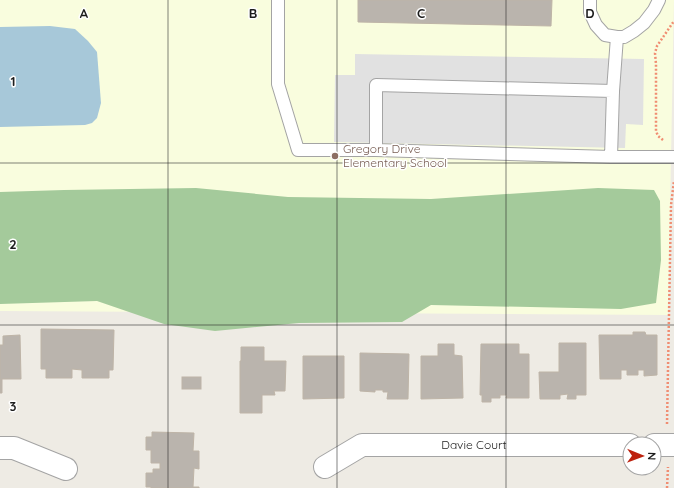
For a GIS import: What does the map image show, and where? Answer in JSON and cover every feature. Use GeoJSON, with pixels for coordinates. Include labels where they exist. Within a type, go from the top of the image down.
{"type":"FeatureCollection","features":[{"type":"Feature","properties":{"kind":"street","name":"Davie Court"},"geometry":{"type":"LineString","coordinates":[[324,467],[362,445],[622,445]]}},
{"type":"Feature","properties":{"kind":"street"},"geometry":{"type":"LineString","coordinates":[[0,448],[14,448],[66,469]]}},
{"type":"Feature","properties":{"kind":"lane"},"geometry":{"type":"LineString","coordinates":[[278,0],[278,84],[298,150],[376,150],[611,157],[673,157]]}},
{"type":"Feature","properties":{"kind":"lane"},"geometry":{"type":"LineString","coordinates":[[590,0],[590,12],[596,25],[605,35],[617,37],[624,37],[644,23],[654,10],[659,0]]}},
{"type":"Feature","properties":{"kind":"lane"},"geometry":{"type":"LineString","coordinates":[[611,157],[613,91],[617,37]]}},
{"type":"Feature","properties":{"kind":"lane"},"geometry":{"type":"LineString","coordinates":[[376,150],[376,84],[613,91]]}},
{"type":"Feature","properties":{"kind":"path"},"geometry":{"type":"LineString","coordinates":[[673,157],[667,143],[658,136],[656,131],[655,53],[657,46],[674,20]]}},
{"type":"Feature","properties":{"kind":"path"},"geometry":{"type":"LineString","coordinates":[[666,488],[668,459],[665,445],[667,430],[672,206],[674,181]]}},
{"type":"Feature","properties":{"kind":"shaded area","name":"Gregory Drive Elementary School"},"geometry":{"type":"Polygon","coordinates":[[[0,0],[674,0],[668,315],[0,311],[0,0]]]}},
{"type":"Feature","properties":{"kind":"shaded area"},"geometry":{"type":"Polygon","coordinates":[[[355,54],[644,59],[643,125],[626,124],[625,148],[334,142],[335,75],[355,75],[355,54]]]}},
{"type":"Feature","properties":{"kind":"green space"},"geometry":{"type":"Polygon","coordinates":[[[196,188],[288,197],[431,199],[598,188],[654,190],[660,201],[661,260],[656,303],[621,309],[431,305],[402,322],[299,323],[215,331],[164,324],[97,301],[0,304],[0,192],[196,188]]]}},
{"type":"Feature","properties":{"kind":"water"},"geometry":{"type":"Polygon","coordinates":[[[50,26],[75,29],[97,52],[101,103],[97,118],[92,123],[85,125],[0,127],[0,27],[50,26]]]}},
{"type":"Feature","properties":{"kind":"building"},"geometry":{"type":"Polygon","coordinates":[[[358,0],[552,0],[551,26],[358,22],[358,0]]]}},
{"type":"Feature","properties":{"kind":"building"},"geometry":{"type":"Polygon","coordinates":[[[41,329],[114,330],[113,370],[109,370],[109,378],[82,378],[82,370],[72,369],[72,378],[46,378],[46,369],[41,369],[41,329]]]}},
{"type":"Feature","properties":{"kind":"building"},"geometry":{"type":"Polygon","coordinates":[[[633,332],[645,332],[646,335],[657,335],[657,375],[644,376],[644,370],[638,370],[638,375],[627,375],[627,370],[621,370],[621,379],[600,379],[599,335],[633,335],[633,332]]]}},
{"type":"Feature","properties":{"kind":"building"},"geometry":{"type":"Polygon","coordinates":[[[20,335],[21,379],[2,379],[2,393],[0,393],[0,345],[3,345],[3,336],[20,335]]]}},
{"type":"Feature","properties":{"kind":"building"},"geometry":{"type":"Polygon","coordinates":[[[559,343],[586,343],[586,395],[576,395],[576,399],[567,399],[568,394],[560,395],[560,399],[540,399],[539,372],[559,372],[559,343]]]}},
{"type":"Feature","properties":{"kind":"building"},"geometry":{"type":"Polygon","coordinates":[[[438,344],[454,344],[454,355],[462,356],[463,398],[421,399],[421,356],[438,356],[438,344]]]}},
{"type":"Feature","properties":{"kind":"building"},"geometry":{"type":"Polygon","coordinates":[[[481,344],[519,344],[519,354],[529,354],[529,398],[506,398],[507,395],[500,395],[500,398],[491,398],[491,402],[482,402],[482,395],[480,395],[481,344]]]}},
{"type":"Feature","properties":{"kind":"building"},"geometry":{"type":"Polygon","coordinates":[[[241,347],[264,347],[264,361],[286,361],[285,391],[274,391],[275,395],[262,395],[262,413],[240,413],[241,347]]]}},
{"type":"Feature","properties":{"kind":"building"},"geometry":{"type":"Polygon","coordinates":[[[360,353],[409,354],[408,399],[387,399],[388,392],[383,392],[383,390],[375,390],[375,392],[360,391],[360,353]]]}},
{"type":"Feature","properties":{"kind":"building"},"geometry":{"type":"Polygon","coordinates":[[[303,356],[344,356],[344,398],[303,399],[303,356]]]}},
{"type":"Feature","properties":{"kind":"building"},"geometry":{"type":"Polygon","coordinates":[[[182,377],[201,377],[201,389],[182,389],[182,377]]]}},
{"type":"Feature","properties":{"kind":"building"},"geometry":{"type":"Polygon","coordinates":[[[152,432],[194,433],[193,451],[199,451],[199,469],[194,468],[193,487],[199,488],[146,487],[146,473],[153,473],[153,469],[160,469],[160,463],[151,463],[151,450],[146,450],[146,437],[152,437],[152,432]]]}},
{"type":"Feature","properties":{"kind":"place","name":"Gregory Drive Elementary School"},"geometry":{"type":"Point","coordinates":[335,156]}}]}
